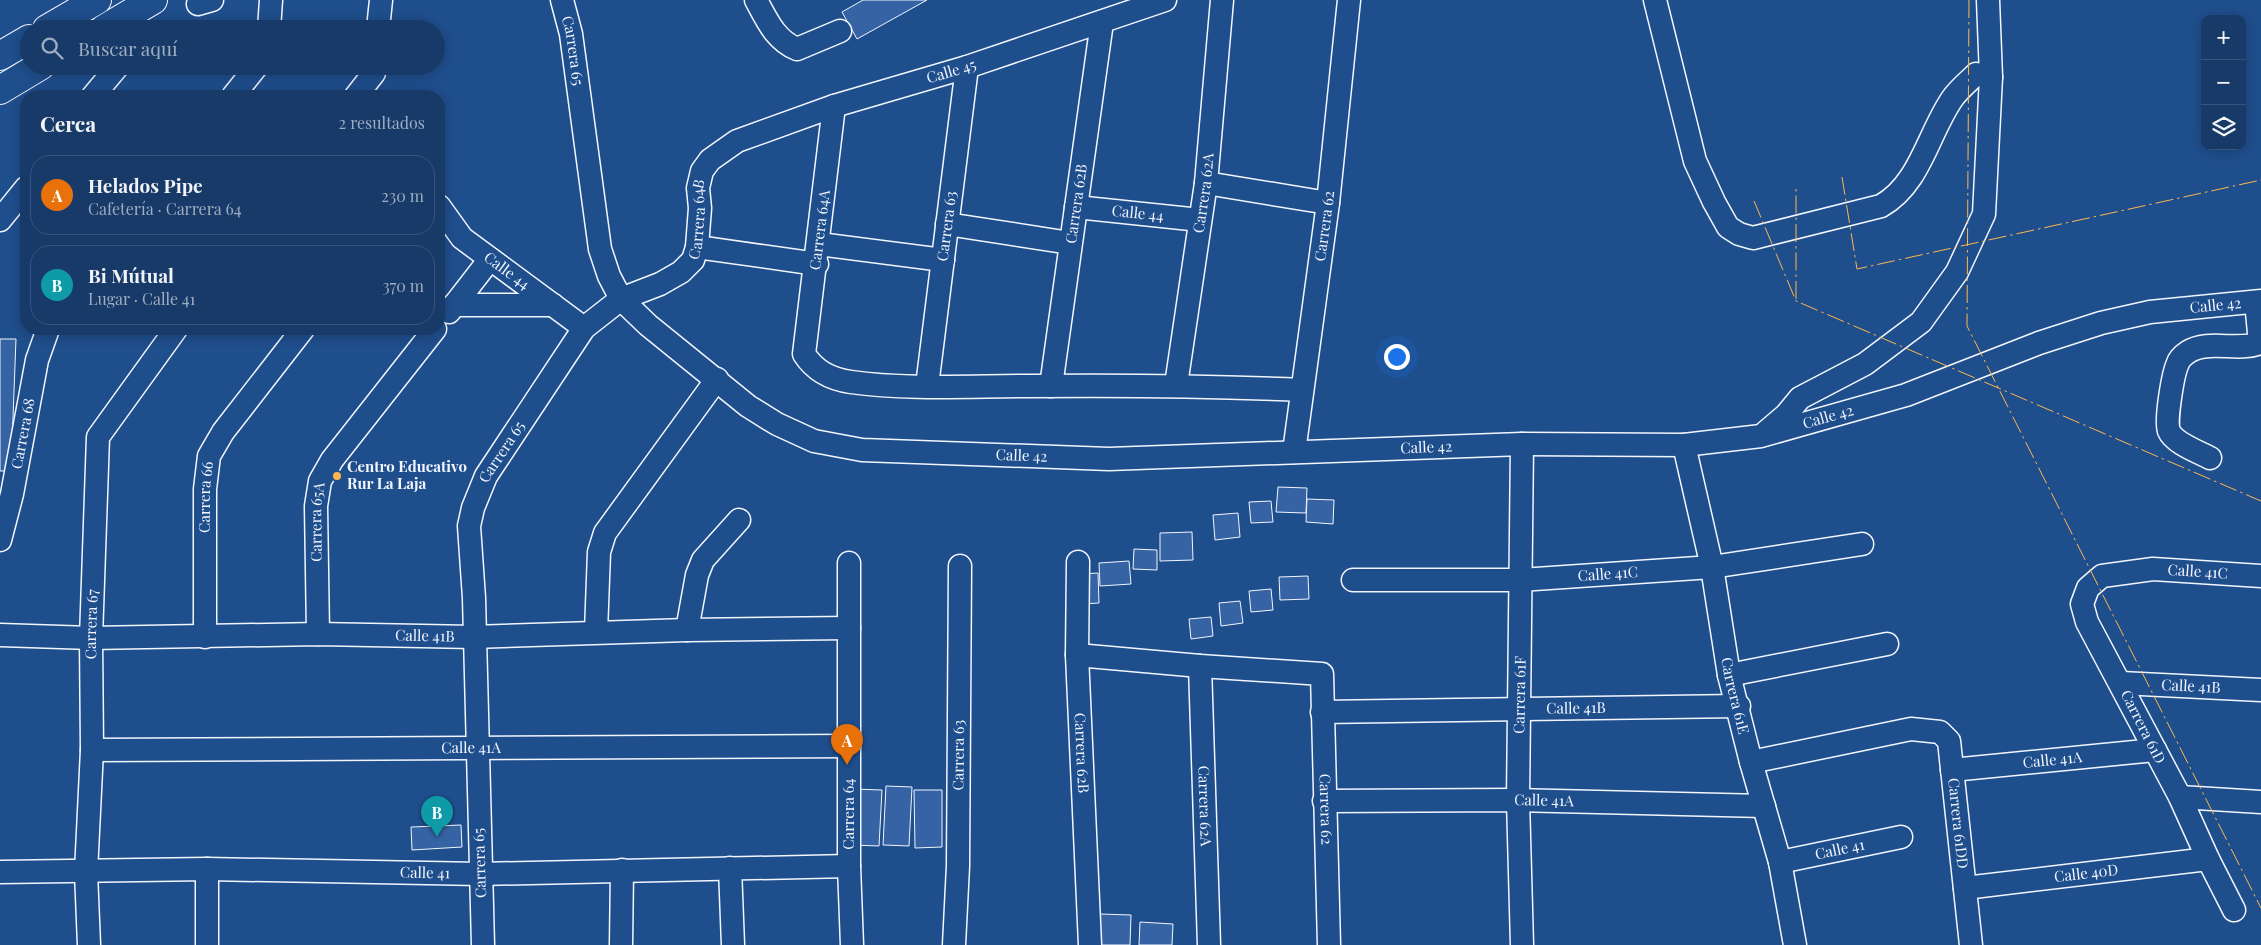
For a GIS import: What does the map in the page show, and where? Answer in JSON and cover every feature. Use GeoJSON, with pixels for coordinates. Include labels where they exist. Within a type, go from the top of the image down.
{"type":"FeatureCollection","features":[{"type":"Feature","properties":{"kind":"main road"},"geometry":{"type":"LineString","coordinates":[[63,20],[97,0]]}},
{"type":"Feature","properties":{"kind":"main road"},"geometry":{"type":"LineString","coordinates":[[119,20],[153,0]]}},
{"type":"Feature","properties":{"kind":"main road"},"geometry":{"type":"LineString","coordinates":[[0,56],[20,44]]}},
{"type":"Feature","properties":{"kind":"main road"},"geometry":{"type":"LineString","coordinates":[[0,90],[25,75]]}},
{"type":"Feature","properties":{"kind":"street"},"geometry":{"type":"LineString","coordinates":[[270,20],[271,0]]}},
{"type":"Feature","properties":{"kind":"street"},"geometry":{"type":"LineString","coordinates":[[379,20],[381,0]]}},
{"type":"Feature","properties":{"kind":"street","name":"Carrera 65"},"geometry":{"type":"LineString","coordinates":[[483,945],[473,637],[474,598],[469,547],[473,508],[486,476],[504,445],[584,328],[621,299],[609,276],[600,249],[570,34],[562,0]]}},
{"type":"Feature","properties":{"kind":"street"},"geometry":{"type":"LineString","coordinates":[[756,0],[773,32],[786,45],[797,49],[840,31]]}},
{"type":"Feature","properties":{"kind":"street","name":"Calle 45"},"geometry":{"type":"LineString","coordinates":[[737,141],[834,106],[967,67],[1165,0]]}},
{"type":"Feature","properties":{"kind":"street","name":"Carrera 62A"},"geometry":{"type":"LineString","coordinates":[[1176,385],[1206,183],[1222,0]]}},
{"type":"Feature","properties":{"kind":"street","name":"Carrera 62"},"geometry":{"type":"LineString","coordinates":[[1294,452],[1328,204],[1349,0]]}},
{"type":"Feature","properties":{"kind":"street"},"geometry":{"type":"LineString","coordinates":[[1655,0],[1695,161],[1728,227],[1739,234],[1752,238],[1881,206],[1896,198],[1907,184],[1952,99],[1976,74],[1991,77]]}},
{"type":"Feature","properties":{"kind":"street"},"geometry":{"type":"LineString","coordinates":[[1761,436],[1786,415],[1800,398],[1865,364],[1921,322],[1958,272],[1984,214],[1991,77],[1988,0]]}},
{"type":"Feature","properties":{"kind":"street","name":"Carrera 62B"},"geometry":{"type":"LineString","coordinates":[[1051,386],[1102,22]]}},
{"type":"Feature","properties":{"kind":"street","name":"Carrera 63"},"geometry":{"type":"LineString","coordinates":[[927,386],[967,67]]}},
{"type":"Feature","properties":{"kind":"street"},"geometry":{"type":"LineString","coordinates":[[98,90],[110,75]]}},
{"type":"Feature","properties":{"kind":"street"},"geometry":{"type":"LineString","coordinates":[[238,90],[250,75]]}},
{"type":"Feature","properties":{"kind":"street"},"geometry":{"type":"LineString","coordinates":[[361,90],[372,75]]}},
{"type":"Feature","properties":{"kind":"street","name":"Carrera 64A"},"geometry":{"type":"LineString","coordinates":[[834,106],[818,254],[804,354],[812,366],[824,374],[850,382],[927,386]]}},
{"type":"Feature","properties":{"kind":"street","name":"Carrera 64B"},"geometry":{"type":"LineString","coordinates":[[621,299],[660,284],[681,272],[693,260],[697,247],[700,208],[698,188],[702,171],[710,160],[737,141]]}},
{"type":"Feature","properties":{"kind":"street"},"geometry":{"type":"LineString","coordinates":[[1206,183],[1328,204]]}},
{"type":"Feature","properties":{"kind":"street"},"geometry":{"type":"LineString","coordinates":[[0,220],[20,195]]}},
{"type":"Feature","properties":{"kind":"street","name":"Calle 44"},"geometry":{"type":"LineString","coordinates":[[1076,207],[1200,220]]}},
{"type":"Feature","properties":{"kind":"street","name":"Calle 44"},"geometry":{"type":"LineString","coordinates":[[445,214],[462,238],[584,328]]}},
{"type":"Feature","properties":{"kind":"street"},"geometry":{"type":"LineString","coordinates":[[948,224],[1070,244]]}},
{"type":"Feature","properties":{"kind":"street"},"geometry":{"type":"LineString","coordinates":[[697,247],[943,260]]}},
{"type":"Feature","properties":{"kind":"street"},"geometry":{"type":"LineString","coordinates":[[445,316],[490,259]]}},
{"type":"Feature","properties":{"kind":"street","name":"Calle 42"},"geometry":{"type":"LineString","coordinates":[[621,299],[648,325],[748,406],[777,424],[814,441],[862,450],[1109,459],[1294,452],[1432,437],[1522,444],[1684,445],[1761,436],[1906,395],[2039,343],[2101,323],[2150,312],[2258,302]]}},
{"type":"Feature","properties":{"kind":"street"},"geometry":{"type":"LineString","coordinates":[[2210,458],[2177,440],[2169,432],[2168,418],[2178,361],[2188,352],[2200,348],[2252,346],[2260,342],[2258,302]]}},
{"type":"Feature","properties":{"kind":"street"},"geometry":{"type":"LineString","coordinates":[[454,304],[553,305]]}},
{"type":"Feature","properties":{"kind":"street","name":"Carrera 68"},"geometry":{"type":"LineString","coordinates":[[0,540],[12,494],[37,360],[46,335]]}},
{"type":"Feature","properties":{"kind":"street","name":"Carrera 67"},"geometry":{"type":"LineString","coordinates":[[89,945],[86,872],[92,750],[91,638],[98,437],[172,335]]}},
{"type":"Feature","properties":{"kind":"street","name":"Carrera 66"},"geometry":{"type":"LineString","coordinates":[[205,637],[205,488],[209,456],[223,432],[298,335]]}},
{"type":"Feature","properties":{"kind":"street","name":"Carrera 65A"},"geometry":{"type":"LineString","coordinates":[[318,634],[316,506],[320,481],[332,460],[430,335]]}},
{"type":"Feature","properties":{"kind":"street"},"geometry":{"type":"LineString","coordinates":[[596,632],[599,552],[605,533],[717,379]]}},
{"type":"Feature","properties":{"kind":"street"},"geometry":{"type":"LineString","coordinates":[[927,386],[1176,385],[1302,390]]}},
{"type":"Feature","properties":{"kind":"street","name":"Carrera 61F"},"geometry":{"type":"LineString","coordinates":[[1522,444],[1518,800],[1522,945]]}},
{"type":"Feature","properties":{"kind":"street","name":"Carrera 61E"},"geometry":{"type":"LineString","coordinates":[[1684,445],[1712,567],[1729,674],[1739,706],[1751,762],[1780,862],[1795,945]]}},
{"type":"Feature","properties":{"kind":"street"},"geometry":{"type":"LineString","coordinates":[[687,630],[697,575],[703,560],[739,520]]}},
{"type":"Feature","properties":{"kind":"street","name":"Calle 41C"},"geometry":{"type":"LineString","coordinates":[[1353,580],[1521,580],[1712,567],[1862,544]]}},
{"type":"Feature","properties":{"kind":"street","name":"Carrera 62B"},"geometry":{"type":"LineString","coordinates":[[1078,562],[1077,655],[1090,945]]}},
{"type":"Feature","properties":{"kind":"street","name":"Carrera 64"},"geometry":{"type":"LineString","coordinates":[[849,563],[849,866],[852,945]]}},
{"type":"Feature","properties":{"kind":"street","name":"Carrera 63"},"geometry":{"type":"LineString","coordinates":[[954,945],[958,866],[960,566]]}},
{"type":"Feature","properties":{"kind":"street","name":"Calle 41C"},"geometry":{"type":"LineString","coordinates":[[2133,571],[2153,569],[2261,576]]}},
{"type":"Feature","properties":{"kind":"street","name":"Carrera 61D"},"geometry":{"type":"LineString","coordinates":[[2133,571],[2102,576],[2088,588],[2082,604],[2087,622],[2121,683],[2180,798],[2234,910]]}},
{"type":"Feature","properties":{"kind":"street","name":"Calle 41B"},"geometry":{"type":"LineString","coordinates":[[0,634],[91,638],[318,634],[473,637],[596,632],[849,628]]}},
{"type":"Feature","properties":{"kind":"street"},"geometry":{"type":"LineString","coordinates":[[1729,674],[1887,644]]}},
{"type":"Feature","properties":{"kind":"street"},"geometry":{"type":"LineString","coordinates":[[1077,655],[1200,666]]}},
{"type":"Feature","properties":{"kind":"street","name":"Carrera 62A"},"geometry":{"type":"LineString","coordinates":[[1200,666],[1210,945]]}},
{"type":"Feature","properties":{"kind":"street","name":"Carrera 62"},"geometry":{"type":"LineString","coordinates":[[1200,666],[1322,674],[1324,801],[1330,945]]}},
{"type":"Feature","properties":{"kind":"street","name":"Calle 41B"},"geometry":{"type":"LineString","coordinates":[[2121,683],[2261,690]]}},
{"type":"Feature","properties":{"kind":"street","name":"Calle 41B"},"geometry":{"type":"LineString","coordinates":[[1322,712],[1739,706]]}},
{"type":"Feature","properties":{"kind":"street","name":"Carrera 61DD"},"geometry":{"type":"LineString","coordinates":[[1751,762],[1912,729],[1940,732],[1949,741],[1965,888],[1966,944]]}},
{"type":"Feature","properties":{"kind":"street","name":"Calle 41A"},"geometry":{"type":"LineString","coordinates":[[92,750],[849,746]]}},
{"type":"Feature","properties":{"kind":"street","name":"Calle 41A"},"geometry":{"type":"LineString","coordinates":[[1952,770],[2155,750]]}},
{"type":"Feature","properties":{"kind":"street"},"geometry":{"type":"LineString","coordinates":[[2180,798],[2261,802]]}},
{"type":"Feature","properties":{"kind":"street","name":"Calle 41A"},"geometry":{"type":"LineString","coordinates":[[1324,801],[1518,800],[1764,806]]}},
{"type":"Feature","properties":{"kind":"street","name":"Calle 41"},"geometry":{"type":"LineString","coordinates":[[1780,862],[1901,837]]}},
{"type":"Feature","properties":{"kind":"street","name":"Calle 40D"},"geometry":{"type":"LineString","coordinates":[[1965,888],[2208,859]]}},
{"type":"Feature","properties":{"kind":"street","name":"Calle 41"},"geometry":{"type":"LineString","coordinates":[[0,872],[207,869],[480,874],[849,866]]}},
{"type":"Feature","properties":{"kind":"street"},"geometry":{"type":"LineString","coordinates":[[730,868],[733,945]]}},
{"type":"Feature","properties":{"kind":"street"},"geometry":{"type":"LineString","coordinates":[[207,869],[207,945]]}},
{"type":"Feature","properties":{"kind":"street"},"geometry":{"type":"LineString","coordinates":[[621,945],[622,870]]}},
{"type":"Feature","properties":{"kind":"building"},"geometry":{"type":"Polygon","coordinates":[[[863,0],[927,0],[857,39],[842,12],[863,0]]]}},
{"type":"Feature","properties":{"kind":"building"},"geometry":{"type":"Polygon","coordinates":[[[0,339],[16,339],[11,471],[0,471],[0,339]]]}},
{"type":"Feature","properties":{"kind":"building"},"geometry":{"type":"Polygon","coordinates":[[[1278,487],[1307,488],[1306,513],[1276,512],[1278,487]]]}},
{"type":"Feature","properties":{"kind":"building"},"geometry":{"type":"Polygon","coordinates":[[[1307,499],[1334,500],[1333,524],[1306,522],[1307,499]]]}},
{"type":"Feature","properties":{"kind":"building"},"geometry":{"type":"Polygon","coordinates":[[[1271,501],[1273,522],[1251,523],[1249,502],[1271,501]]]}},
{"type":"Feature","properties":{"kind":"building"},"geometry":{"type":"Polygon","coordinates":[[[1238,513],[1240,537],[1215,540],[1213,515],[1238,513]]]}},
{"type":"Feature","properties":{"kind":"building"},"geometry":{"type":"Polygon","coordinates":[[[1192,532],[1193,560],[1160,561],[1160,533],[1192,532]]]}},
{"type":"Feature","properties":{"kind":"building"},"geometry":{"type":"Polygon","coordinates":[[[1134,549],[1157,550],[1157,570],[1133,569],[1134,549]]]}},
{"type":"Feature","properties":{"kind":"building"},"geometry":{"type":"Polygon","coordinates":[[[1129,561],[1131,584],[1100,586],[1099,563],[1129,561]]]}},
{"type":"Feature","properties":{"kind":"building"},"geometry":{"type":"Polygon","coordinates":[[[1098,573],[1099,603],[1082,604],[1080,574],[1098,573]]]}},
{"type":"Feature","properties":{"kind":"building"},"geometry":{"type":"Polygon","coordinates":[[[1308,576],[1309,599],[1280,600],[1279,577],[1308,576]]]}},
{"type":"Feature","properties":{"kind":"building"},"geometry":{"type":"Polygon","coordinates":[[[1271,589],[1273,610],[1251,612],[1249,591],[1271,589]]]}},
{"type":"Feature","properties":{"kind":"building"},"geometry":{"type":"Polygon","coordinates":[[[1240,601],[1243,623],[1221,626],[1219,603],[1240,601]]]}},
{"type":"Feature","properties":{"kind":"building"},"geometry":{"type":"Polygon","coordinates":[[[1211,617],[1213,636],[1191,639],[1189,619],[1211,617]]]}},
{"type":"Feature","properties":{"kind":"building"},"geometry":{"type":"Polygon","coordinates":[[[886,786],[912,787],[909,846],[883,845],[886,786]]]}},
{"type":"Feature","properties":{"kind":"building"},"geometry":{"type":"Polygon","coordinates":[[[854,789],[882,790],[879,846],[852,845],[854,789]]]}},
{"type":"Feature","properties":{"kind":"building"},"geometry":{"type":"Polygon","coordinates":[[[914,790],[942,790],[942,847],[915,848],[914,790]]]}},
{"type":"Feature","properties":{"kind":"building"},"geometry":{"type":"Polygon","coordinates":[[[461,825],[462,847],[412,850],[411,827],[461,825]]]}},
{"type":"Feature","properties":{"kind":"building"},"geometry":{"type":"Polygon","coordinates":[[[1100,914],[1131,915],[1130,945],[1099,945],[1100,914]]]}},
{"type":"Feature","properties":{"kind":"building"},"geometry":{"type":"Polygon","coordinates":[[[1140,922],[1173,924],[1172,945],[1139,945],[1140,922]]]}},
{"type":"Feature","properties":{"kind":"power"},"geometry":{"type":"LineString","coordinates":[[1969,0],[1967,326],[2261,908]]}},
{"type":"Feature","properties":{"kind":"power"},"geometry":{"type":"LineString","coordinates":[[1842,177],[1857,269],[2261,180]]}},
{"type":"Feature","properties":{"kind":"power"},"geometry":{"type":"LineString","coordinates":[[1796,189],[1796,299]]}},
{"type":"Feature","properties":{"kind":"power"},"geometry":{"type":"LineString","coordinates":[[1754,201],[1796,301],[2261,501]]}},
{"type":"Feature","properties":{"kind":"place","name":"Centro Educativo Rur La Laja"},"geometry":{"type":"Point","coordinates":[337,476]}},
{"type":"Feature","properties":{"kind":"place","name":"Helados Pipe"},"geometry":{"type":"Point","coordinates":[847,765]}},
{"type":"Feature","properties":{"kind":"place","name":"Bi Mútual"},"geometry":{"type":"Point","coordinates":[437,837]}}]}
